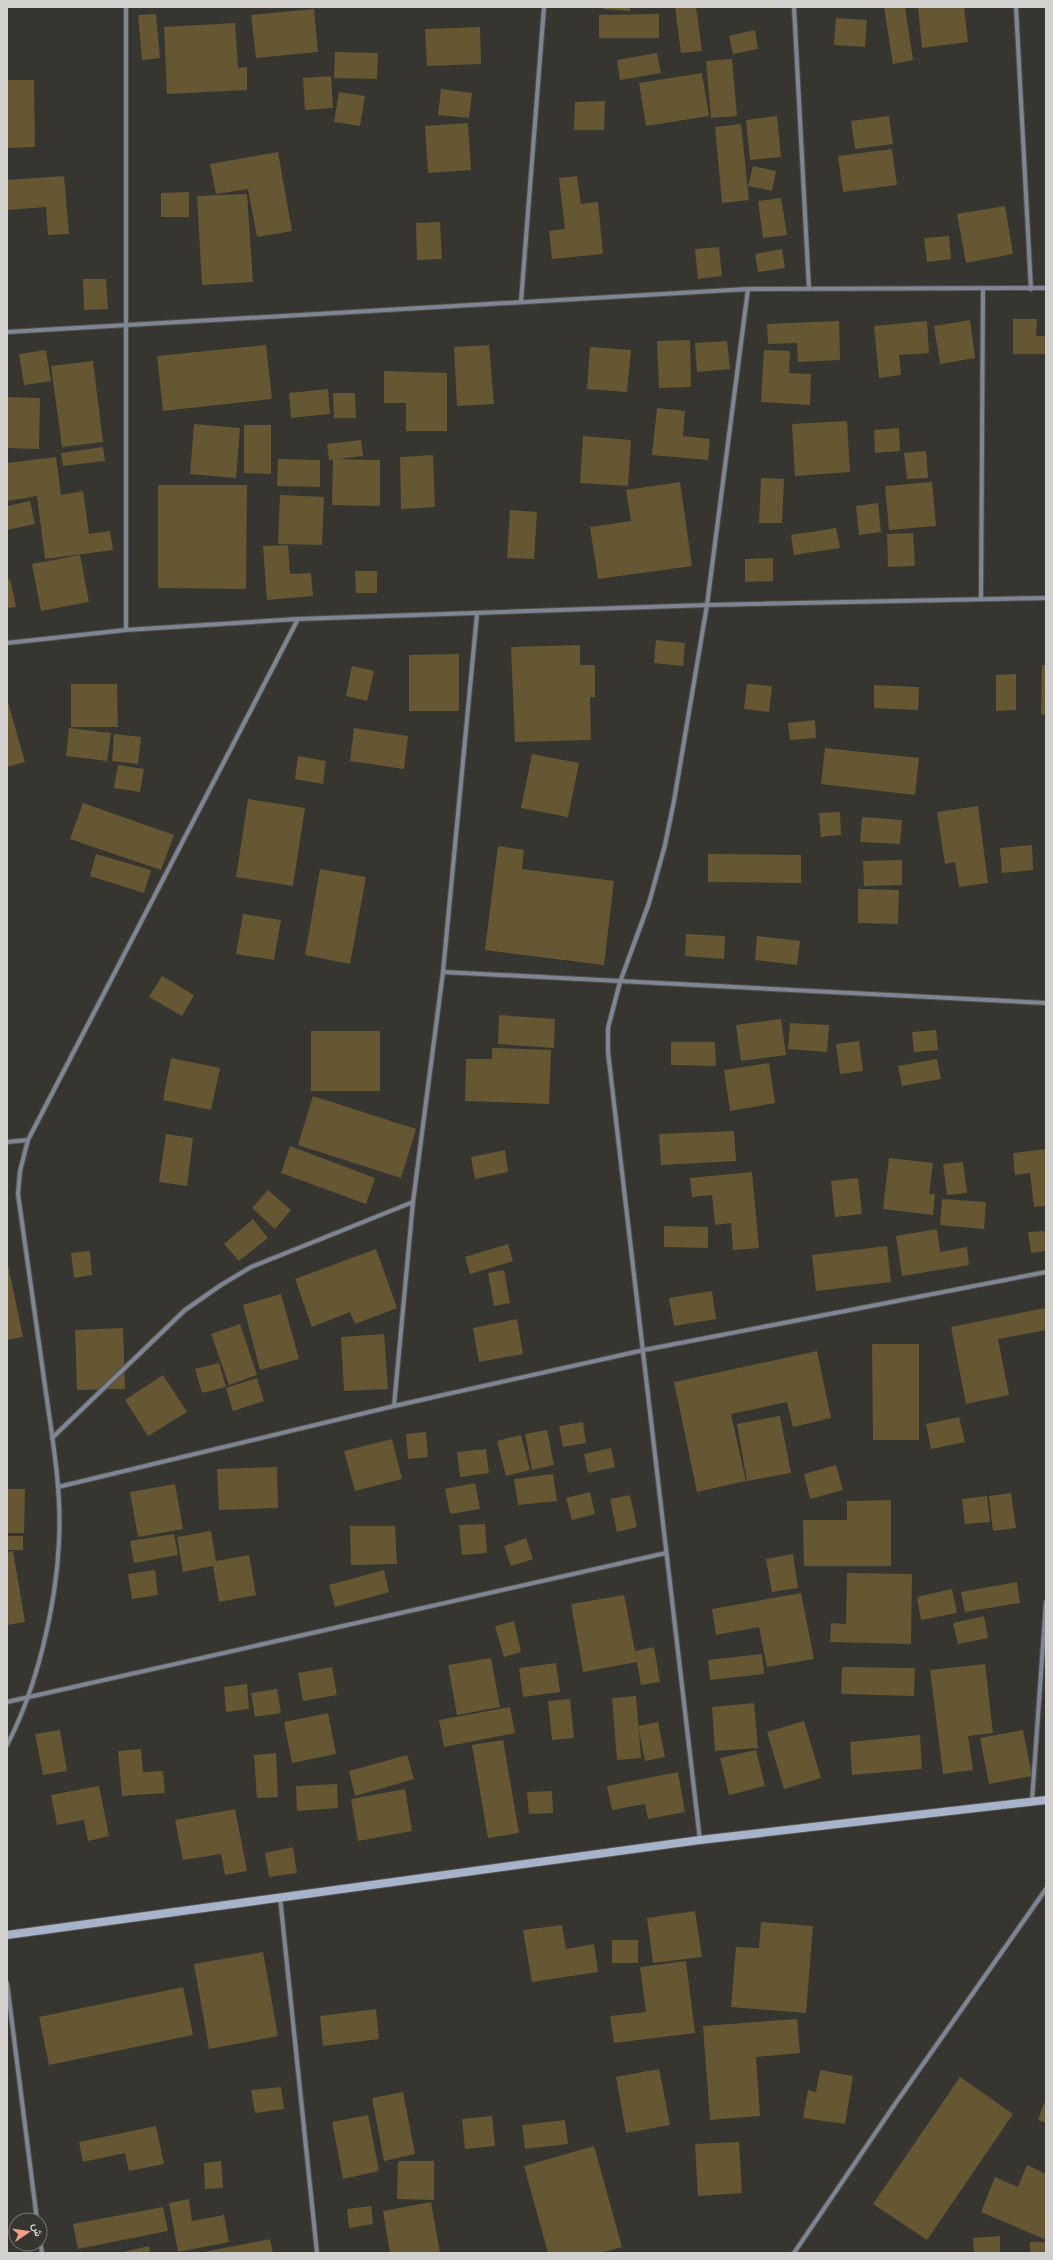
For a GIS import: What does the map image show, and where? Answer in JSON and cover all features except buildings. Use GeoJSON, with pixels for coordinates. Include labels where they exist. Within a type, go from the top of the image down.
{"type":"FeatureCollection","features":[{"type":"Feature","properties":{"kind":"street"},"geometry":{"type":"LineString","coordinates":[[126,7],[126,630]]}},
{"type":"Feature","properties":{"kind":"street"},"geometry":{"type":"LineString","coordinates":[[521,302],[544,7]]}},
{"type":"Feature","properties":{"kind":"street"},"geometry":{"type":"LineString","coordinates":[[794,7],[809,289]]}},
{"type":"Feature","properties":{"kind":"street"},"geometry":{"type":"LineString","coordinates":[[1016,7],[1031,289]]}},
{"type":"Feature","properties":{"kind":"street"},"geometry":{"type":"LineString","coordinates":[[981,599],[983,288]]}},
{"type":"Feature","properties":{"kind":"street"},"geometry":{"type":"LineString","coordinates":[[7,332],[748,289],[1046,288]]}},
{"type":"Feature","properties":{"kind":"street"},"geometry":{"type":"LineString","coordinates":[[700,1840],[608,1052],[608,1028],[620,982],[649,903],[665,845],[707,605],[748,289]]}},
{"type":"Feature","properties":{"kind":"street"},"geometry":{"type":"LineString","coordinates":[[7,644],[126,630],[298,619],[707,605],[1046,598]]}},
{"type":"Feature","properties":{"kind":"street"},"geometry":{"type":"LineString","coordinates":[[394,1406],[413,1202],[443,972],[478,614]]}},
{"type":"Feature","properties":{"kind":"street"},"geometry":{"type":"LineString","coordinates":[[7,1745],[28,1698],[41,1651],[52,1598],[59,1542],[58,1487],[18,1194],[20,1171],[28,1140],[298,619]]}},
{"type":"Feature","properties":{"kind":"street"},"geometry":{"type":"LineString","coordinates":[[443,972],[1046,1003]]}},
{"type":"Feature","properties":{"kind":"street"},"geometry":{"type":"LineString","coordinates":[[7,1142],[28,1140]]}},
{"type":"Feature","properties":{"kind":"street"},"geometry":{"type":"LineString","coordinates":[[52,1438],[185,1310],[221,1285],[251,1267],[413,1202]]}},
{"type":"Feature","properties":{"kind":"street"},"geometry":{"type":"LineString","coordinates":[[58,1487],[394,1406],[644,1350],[1046,1272]]}},
{"type":"Feature","properties":{"kind":"street"},"geometry":{"type":"LineString","coordinates":[[7,1702],[666,1553]]}},
{"type":"Feature","properties":{"kind":"street"},"geometry":{"type":"LineString","coordinates":[[1032,1801],[1046,1602]]}},
{"type":"Feature","properties":{"kind":"street"},"geometry":{"type":"LineString","coordinates":[[7,1935],[700,1840],[1046,1800]]}},
{"type":"Feature","properties":{"kind":"street"},"geometry":{"type":"LineString","coordinates":[[794,2253],[893,2107],[1046,1889]]}},
{"type":"Feature","properties":{"kind":"street"},"geometry":{"type":"LineString","coordinates":[[280,1897],[317,2253]]}},
{"type":"Feature","properties":{"kind":"street"},"geometry":{"type":"LineString","coordinates":[[7,1982],[36,2212]]}}]}
